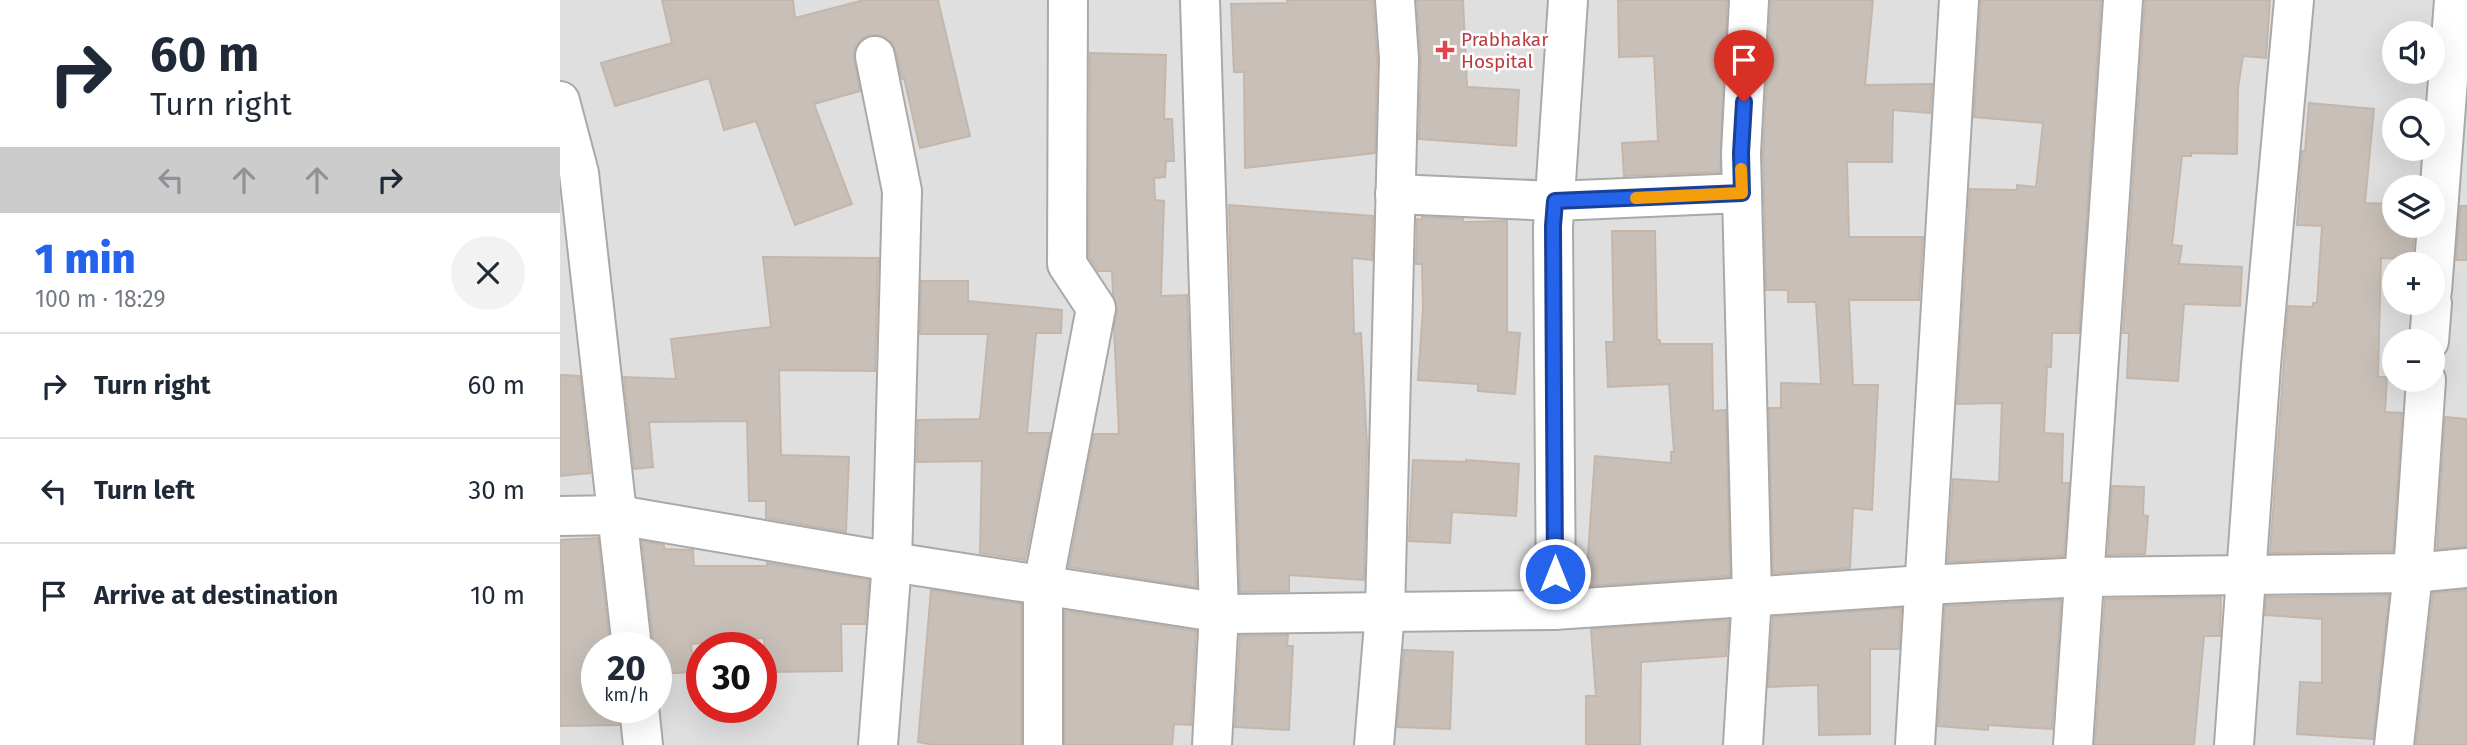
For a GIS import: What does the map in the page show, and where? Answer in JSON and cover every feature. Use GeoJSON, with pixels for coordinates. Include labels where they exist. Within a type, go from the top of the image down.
{"type":"FeatureCollection","features":[{"type":"Feature","properties":{"kind":"street"},"geometry":{"type":"LineString","coordinates":[[1043,745],[1043,585],[1096,308],[1067,264],[1068,0]]}},
{"type":"Feature","properties":{"kind":"street"},"geometry":{"type":"LineString","coordinates":[[1200,0],[1219,613],[1212,745]]}},
{"type":"Feature","properties":{"kind":"street"},"geometry":{"type":"LineString","coordinates":[[1374,745],[1385,612],[1399,59],[1395,0]]}},
{"type":"Feature","properties":{"kind":"street"},"geometry":{"type":"LineString","coordinates":[[1554,610],[1553,226],[1568,0]]}},
{"type":"Feature","properties":{"kind":"street"},"geometry":{"type":"LineString","coordinates":[[1743,745],[1752,596],[1741,153],[1749,0]]}},
{"type":"Feature","properties":{"kind":"street"},"geometry":{"type":"LineString","coordinates":[[1915,745],[1959,0]]}},
{"type":"Feature","properties":{"kind":"street"},"geometry":{"type":"LineString","coordinates":[[2073,745],[2123,0]]}},
{"type":"Feature","properties":{"kind":"street"},"geometry":{"type":"LineString","coordinates":[[2234,745],[2261,365],[2294,0]]}},
{"type":"Feature","properties":{"kind":"street"},"geometry":{"type":"LineString","coordinates":[[2435,252],[2454,0]]}},
{"type":"Feature","properties":{"kind":"street"},"geometry":{"type":"LineString","coordinates":[[875,57],[902,191],[892,562],[878,745]]}},
{"type":"Feature","properties":{"kind":"street"},"geometry":{"type":"LineString","coordinates":[[560,101],[579,173],[630,632]]}},
{"type":"Feature","properties":{"kind":"street"},"geometry":{"type":"LineString","coordinates":[[1395,194],[1555,201],[1742,193]]}},
{"type":"Feature","properties":{"kind":"street"},"geometry":{"type":"LineString","coordinates":[[2394,745],[2413,573],[2425,392]]}},
{"type":"Feature","properties":{"kind":"street"},"geometry":{"type":"LineString","coordinates":[[560,516],[618,515],[892,562],[1219,613],[1554,610],[2085,577],[2413,573],[2467,568]]}},
{"type":"Feature","properties":{"kind":"street"},"geometry":{"type":"LineString","coordinates":[[641,723],[643,745]]}},
{"type":"Feature","properties":{"kind":"shaded area"},"geometry":{"type":"Polygon","coordinates":[[[560,0],[2467,0],[2467,745],[560,745],[560,0]]]}},
{"type":"Feature","properties":{"kind":"building"},"geometry":{"type":"Polygon","coordinates":[[[662,0],[793,0],[795,18],[864,0],[938,0],[970,136],[920,148],[904,78],[902,79],[892,42],[881,35],[870,35],[861,39],[855,48],[854,60],[860,91],[814,104],[852,204],[795,225],[756,121],[724,130],[709,78],[615,106],[601,63],[672,43],[662,0]]]}},
{"type":"Feature","properties":{"kind":"building"},"geometry":{"type":"Polygon","coordinates":[[[1287,0],[1373,0],[1377,59],[1375,153],[1245,168],[1244,72],[1234,72],[1231,4],[1288,3],[1287,0]]]}},
{"type":"Feature","properties":{"kind":"building"},"geometry":{"type":"Polygon","coordinates":[[[1417,0],[1463,0],[1467,87],[1519,90],[1516,146],[1419,139],[1421,59],[1417,0]]]}},
{"type":"Feature","properties":{"kind":"building"},"geometry":{"type":"Polygon","coordinates":[[[1618,0],[1727,0],[1720,172],[1624,176],[1622,143],[1658,141],[1654,56],[1619,57],[1618,0]]]}},
{"type":"Feature","properties":{"kind":"building"},"geometry":{"type":"Polygon","coordinates":[[[1771,0],[1873,0],[1865,85],[1932,84],[1930,113],[1893,110],[1892,162],[1847,162],[1849,237],[1923,237],[1919,300],[1849,300],[1853,385],[1878,385],[1872,510],[1853,508],[1850,568],[1773,573],[1769,408],[1781,408],[1781,383],[1821,384],[1816,302],[1788,302],[1788,290],[1766,290],[1763,153],[1771,0]]]}},
{"type":"Feature","properties":{"kind":"building"},"geometry":{"type":"Polygon","coordinates":[[[1981,0],[2101,0],[2079,333],[2052,333],[2051,367],[2047,367],[2044,433],[2063,434],[2062,483],[2069,483],[2064,556],[1948,562],[1953,479],[1999,482],[2002,403],[1957,404],[1970,189],[2017,190],[2017,185],[2036,187],[2043,123],[1974,117],[1981,0]]]}},
{"type":"Feature","properties":{"kind":"building"},"geometry":{"type":"Polygon","coordinates":[[[2145,0],[2270,0],[2266,58],[2243,56],[2238,88],[2237,154],[2191,153],[2191,156],[2182,156],[2172,245],[2182,246],[2179,264],[2242,267],[2240,306],[2184,304],[2178,381],[2127,378],[2129,333],[2123,333],[2145,0]]]}},
{"type":"Feature","properties":{"kind":"building"},"geometry":{"type":"Polygon","coordinates":[[[1090,53],[1166,55],[1164,119],[1172,119],[1174,161],[1166,161],[1165,177],[1154,178],[1155,200],[1164,201],[1161,296],[1187,295],[1196,587],[1069,567],[1094,434],[1119,434],[1114,328],[1117,311],[1112,271],[1098,271],[1089,257],[1090,53]]]}},
{"type":"Feature","properties":{"kind":"building"},"geometry":{"type":"Polygon","coordinates":[[[2309,103],[2374,109],[2365,203],[2382,204],[2382,238],[2414,238],[2413,252],[2382,252],[2381,258],[2378,377],[2382,377],[2382,392],[2386,392],[2385,412],[2402,413],[2393,551],[2270,553],[2288,306],[2313,307],[2313,303],[2317,303],[2322,226],[2297,225],[2302,151],[2305,151],[2309,103]]]}},
{"type":"Feature","properties":{"kind":"building"},"geometry":{"type":"Polygon","coordinates":[[[1229,205],[1373,216],[1372,260],[1352,258],[1354,334],[1361,333],[1367,445],[1364,580],[1289,575],[1289,591],[1240,592],[1229,205]]]}},
{"type":"Feature","properties":{"kind":"building"},"geometry":{"type":"Polygon","coordinates":[[[2460,206],[2467,206],[2467,260],[2456,260],[2460,206]]]}},
{"type":"Feature","properties":{"kind":"building"},"geometry":{"type":"Polygon","coordinates":[[[1422,217],[1463,219],[1463,222],[1507,221],[1507,332],[1520,333],[1515,394],[1478,391],[1478,384],[1418,380],[1423,308],[1422,264],[1416,264],[1417,219],[1422,220],[1422,217]]]}},
{"type":"Feature","properties":{"kind":"building"},"geometry":{"type":"Polygon","coordinates":[[[1612,231],[1655,231],[1657,340],[1660,340],[1660,344],[1712,344],[1713,411],[1726,410],[1730,576],[1588,586],[1595,456],[1671,463],[1671,452],[1674,452],[1669,384],[1608,387],[1606,342],[1614,342],[1612,231]]]}},
{"type":"Feature","properties":{"kind":"building"},"geometry":{"type":"Polygon","coordinates":[[[763,257],[878,258],[875,371],[779,370],[781,455],[849,457],[846,532],[766,518],[766,501],[749,501],[747,421],[649,422],[653,467],[634,469],[624,377],[676,379],[671,339],[771,327],[763,257]]]}},
{"type":"Feature","properties":{"kind":"building"},"geometry":{"type":"Polygon","coordinates":[[[921,281],[968,281],[968,301],[1062,310],[1061,333],[1036,333],[1027,433],[1050,433],[1025,560],[980,553],[982,461],[917,462],[918,420],[980,419],[988,334],[920,334],[921,281]]]}},
{"type":"Feature","properties":{"kind":"building"},"geometry":{"type":"Polygon","coordinates":[[[560,375],[580,376],[590,473],[560,476],[560,375]]]}},
{"type":"Feature","properties":{"kind":"building"},"geometry":{"type":"Polygon","coordinates":[[[2445,417],[2467,419],[2467,546],[2437,549],[2445,417]]]}},
{"type":"Feature","properties":{"kind":"building"},"geometry":{"type":"Polygon","coordinates":[[[1413,460],[1519,464],[1516,516],[1452,512],[1450,543],[1409,541],[1413,460]]]}},
{"type":"Feature","properties":{"kind":"building"},"geometry":{"type":"Polygon","coordinates":[[[2112,486],[2144,487],[2143,515],[2148,516],[2145,554],[2108,555],[2112,486]]]}},
{"type":"Feature","properties":{"kind":"building"},"geometry":{"type":"Polygon","coordinates":[[[598,538],[608,632],[581,632],[581,723],[619,725],[560,726],[560,540],[598,538]]]}},
{"type":"Feature","properties":{"kind":"building"},"geometry":{"type":"Polygon","coordinates":[[[642,541],[664,545],[664,549],[693,550],[694,566],[767,566],[767,563],[869,580],[865,624],[841,624],[842,671],[777,672],[777,632],[686,632],[686,672],[672,673],[672,632],[652,632],[642,541]]]}},
{"type":"Feature","properties":{"kind":"building"},"geometry":{"type":"Polygon","coordinates":[[[931,590],[1021,604],[1021,745],[934,745],[918,742],[931,590]]]}},
{"type":"Feature","properties":{"kind":"building"},"geometry":{"type":"Polygon","coordinates":[[[2467,590],[2467,745],[2416,745],[2433,593],[2467,590]]]}},
{"type":"Feature","properties":{"kind":"building"},"geometry":{"type":"Polygon","coordinates":[[[2389,595],[2373,739],[2297,734],[2300,682],[2322,683],[2322,619],[2265,615],[2266,597],[2389,595]]]}},
{"type":"Feature","properties":{"kind":"building"},"geometry":{"type":"Polygon","coordinates":[[[2221,597],[2220,636],[2204,636],[2194,745],[2095,745],[2105,599],[2221,597]]]}},
{"type":"Feature","properties":{"kind":"building"},"geometry":{"type":"Polygon","coordinates":[[[2061,600],[2052,729],[1988,725],[1988,730],[1938,726],[1945,606],[2061,600]]]}},
{"type":"Feature","properties":{"kind":"building"},"geometry":{"type":"Polygon","coordinates":[[[1901,608],[1899,649],[1870,649],[1870,734],[1819,735],[1818,685],[1768,687],[1773,617],[1901,608]]]}},
{"type":"Feature","properties":{"kind":"building"},"geometry":{"type":"Polygon","coordinates":[[[1065,611],[1196,631],[1191,725],[1174,724],[1172,745],[1065,745],[1065,611]]]}},
{"type":"Feature","properties":{"kind":"building"},"geometry":{"type":"Polygon","coordinates":[[[1729,620],[1726,656],[1641,662],[1640,745],[1586,745],[1586,696],[1596,696],[1591,629],[1729,620]]]}},
{"type":"Feature","properties":{"kind":"building"},"geometry":{"type":"Polygon","coordinates":[[[1288,635],[1287,646],[1293,646],[1289,730],[1235,727],[1240,636],[1288,635]]]}},
{"type":"Feature","properties":{"kind":"building"},"geometry":{"type":"Polygon","coordinates":[[[1404,650],[1453,652],[1450,729],[1397,727],[1404,650]]]}},
{"type":"Feature","properties":{"kind":"slow traffic"},"geometry":{"type":"LineString","coordinates":[[1636,198],[1742,193],[1741,169]]}},
{"type":"Feature","properties":{"kind":"place","name":"Prabhakar Hospital"},"geometry":{"type":"Point","coordinates":[1445,50]}},
{"type":"Feature","properties":{"kind":"route"},"geometry":{"type":"LineString","coordinates":[[1555,574],[1555,201],[1742,193],[1744,102]]}}]}
